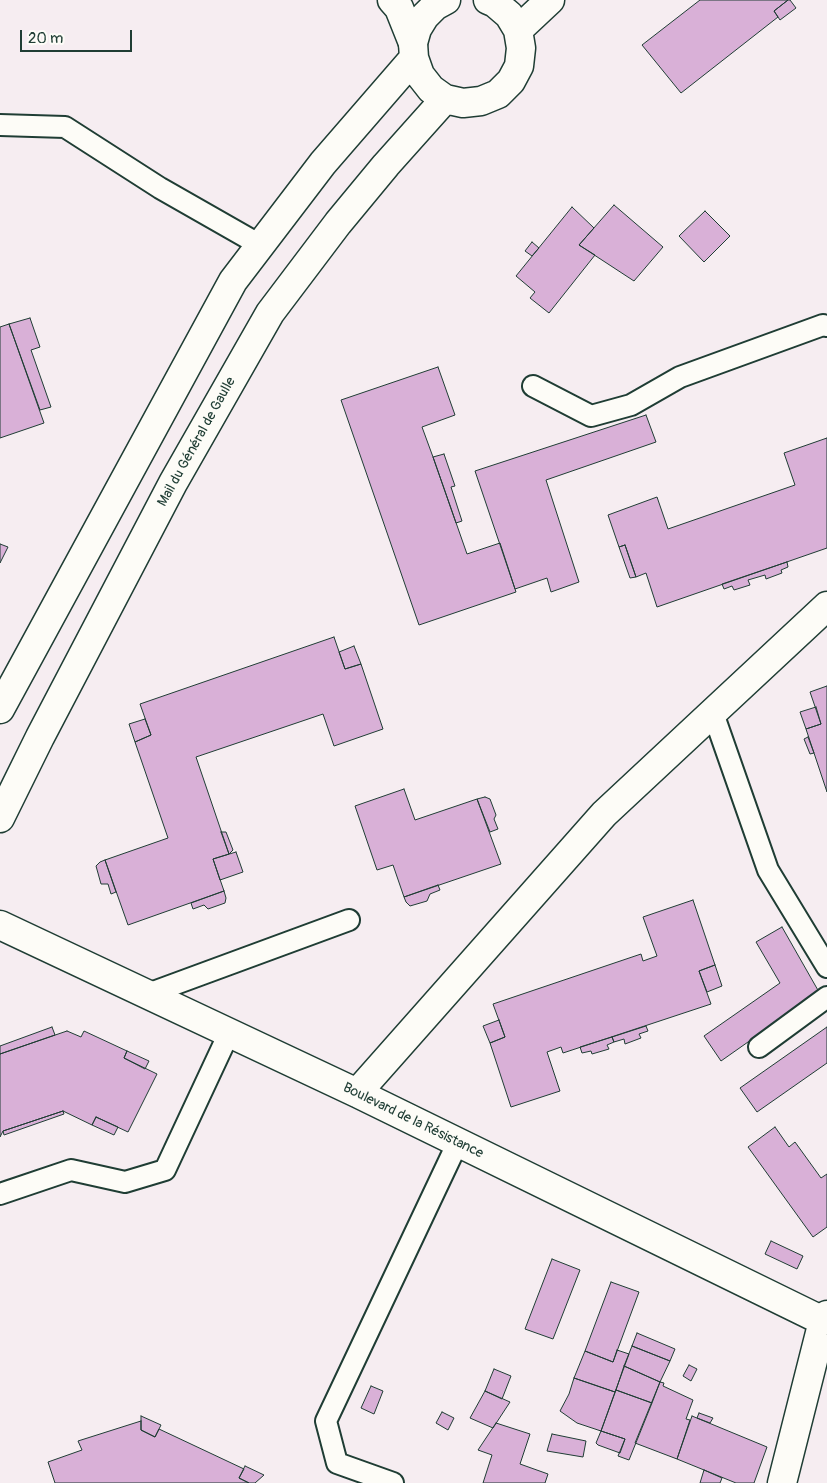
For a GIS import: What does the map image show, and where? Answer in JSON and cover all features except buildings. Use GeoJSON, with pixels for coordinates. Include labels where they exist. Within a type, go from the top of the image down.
{"type":"FeatureCollection","features":[{"type":"Feature","properties":{"kind":"street"},"geometry":{"type":"LineString","coordinates":[[392,0],[399,8],[420,75],[431,89],[445,99],[463,103],[481,101],[498,94],[511,81],[519,66],[522,48],[518,30],[509,14],[488,0]]}},
{"type":"Feature","properties":{"kind":"street"},"geometry":{"type":"LineString","coordinates":[[0,709],[233,282],[323,163],[414,51],[417,29],[425,16],[435,6],[446,0]]}},
{"type":"Feature","properties":{"kind":"street"},"geometry":{"type":"LineString","coordinates":[[518,30],[550,0]]}},
{"type":"Feature","properties":{"kind":"street","name":"Mail du Général de Gaulle"},"geometry":{"type":"LineString","coordinates":[[0,818],[40,737],[173,483],[270,313],[380,172],[445,99]]}},
{"type":"Feature","properties":{"kind":"street"},"geometry":{"type":"LineString","coordinates":[[357,1093],[604,814],[827,606]]}},
{"type":"Feature","properties":{"kind":"street","name":"Boulevard de la Résistance"},"geometry":{"type":"LineString","coordinates":[[0,925],[357,1093],[825,1318]]}},
{"type":"Feature","properties":{"kind":"street"},"geometry":{"type":"LineString","coordinates":[[782,1483],[825,1318]]}},
{"type":"Feature","properties":{"kind":"lane"},"geometry":{"type":"LineString","coordinates":[[0,125],[65,127],[160,188],[260,245]]}},
{"type":"Feature","properties":{"kind":"lane"},"geometry":{"type":"LineString","coordinates":[[533,386],[591,416],[630,405],[680,377],[823,325],[827,326]]}},
{"type":"Feature","properties":{"kind":"lane"},"geometry":{"type":"LineString","coordinates":[[713,713],[768,870],[827,967]]}},
{"type":"Feature","properties":{"kind":"lane"},"geometry":{"type":"LineString","coordinates":[[148,994],[349,920]]}},
{"type":"Feature","properties":{"kind":"lane"},"geometry":{"type":"LineString","coordinates":[[759,1047],[827,997]]}},
{"type":"Feature","properties":{"kind":"lane"},"geometry":{"type":"LineString","coordinates":[[0,1194],[71,1170],[125,1182],[165,1170],[229,1033]]}},
{"type":"Feature","properties":{"kind":"lane"},"geometry":{"type":"LineString","coordinates":[[393,1483],[337,1462],[326,1421],[458,1142]]}}]}
